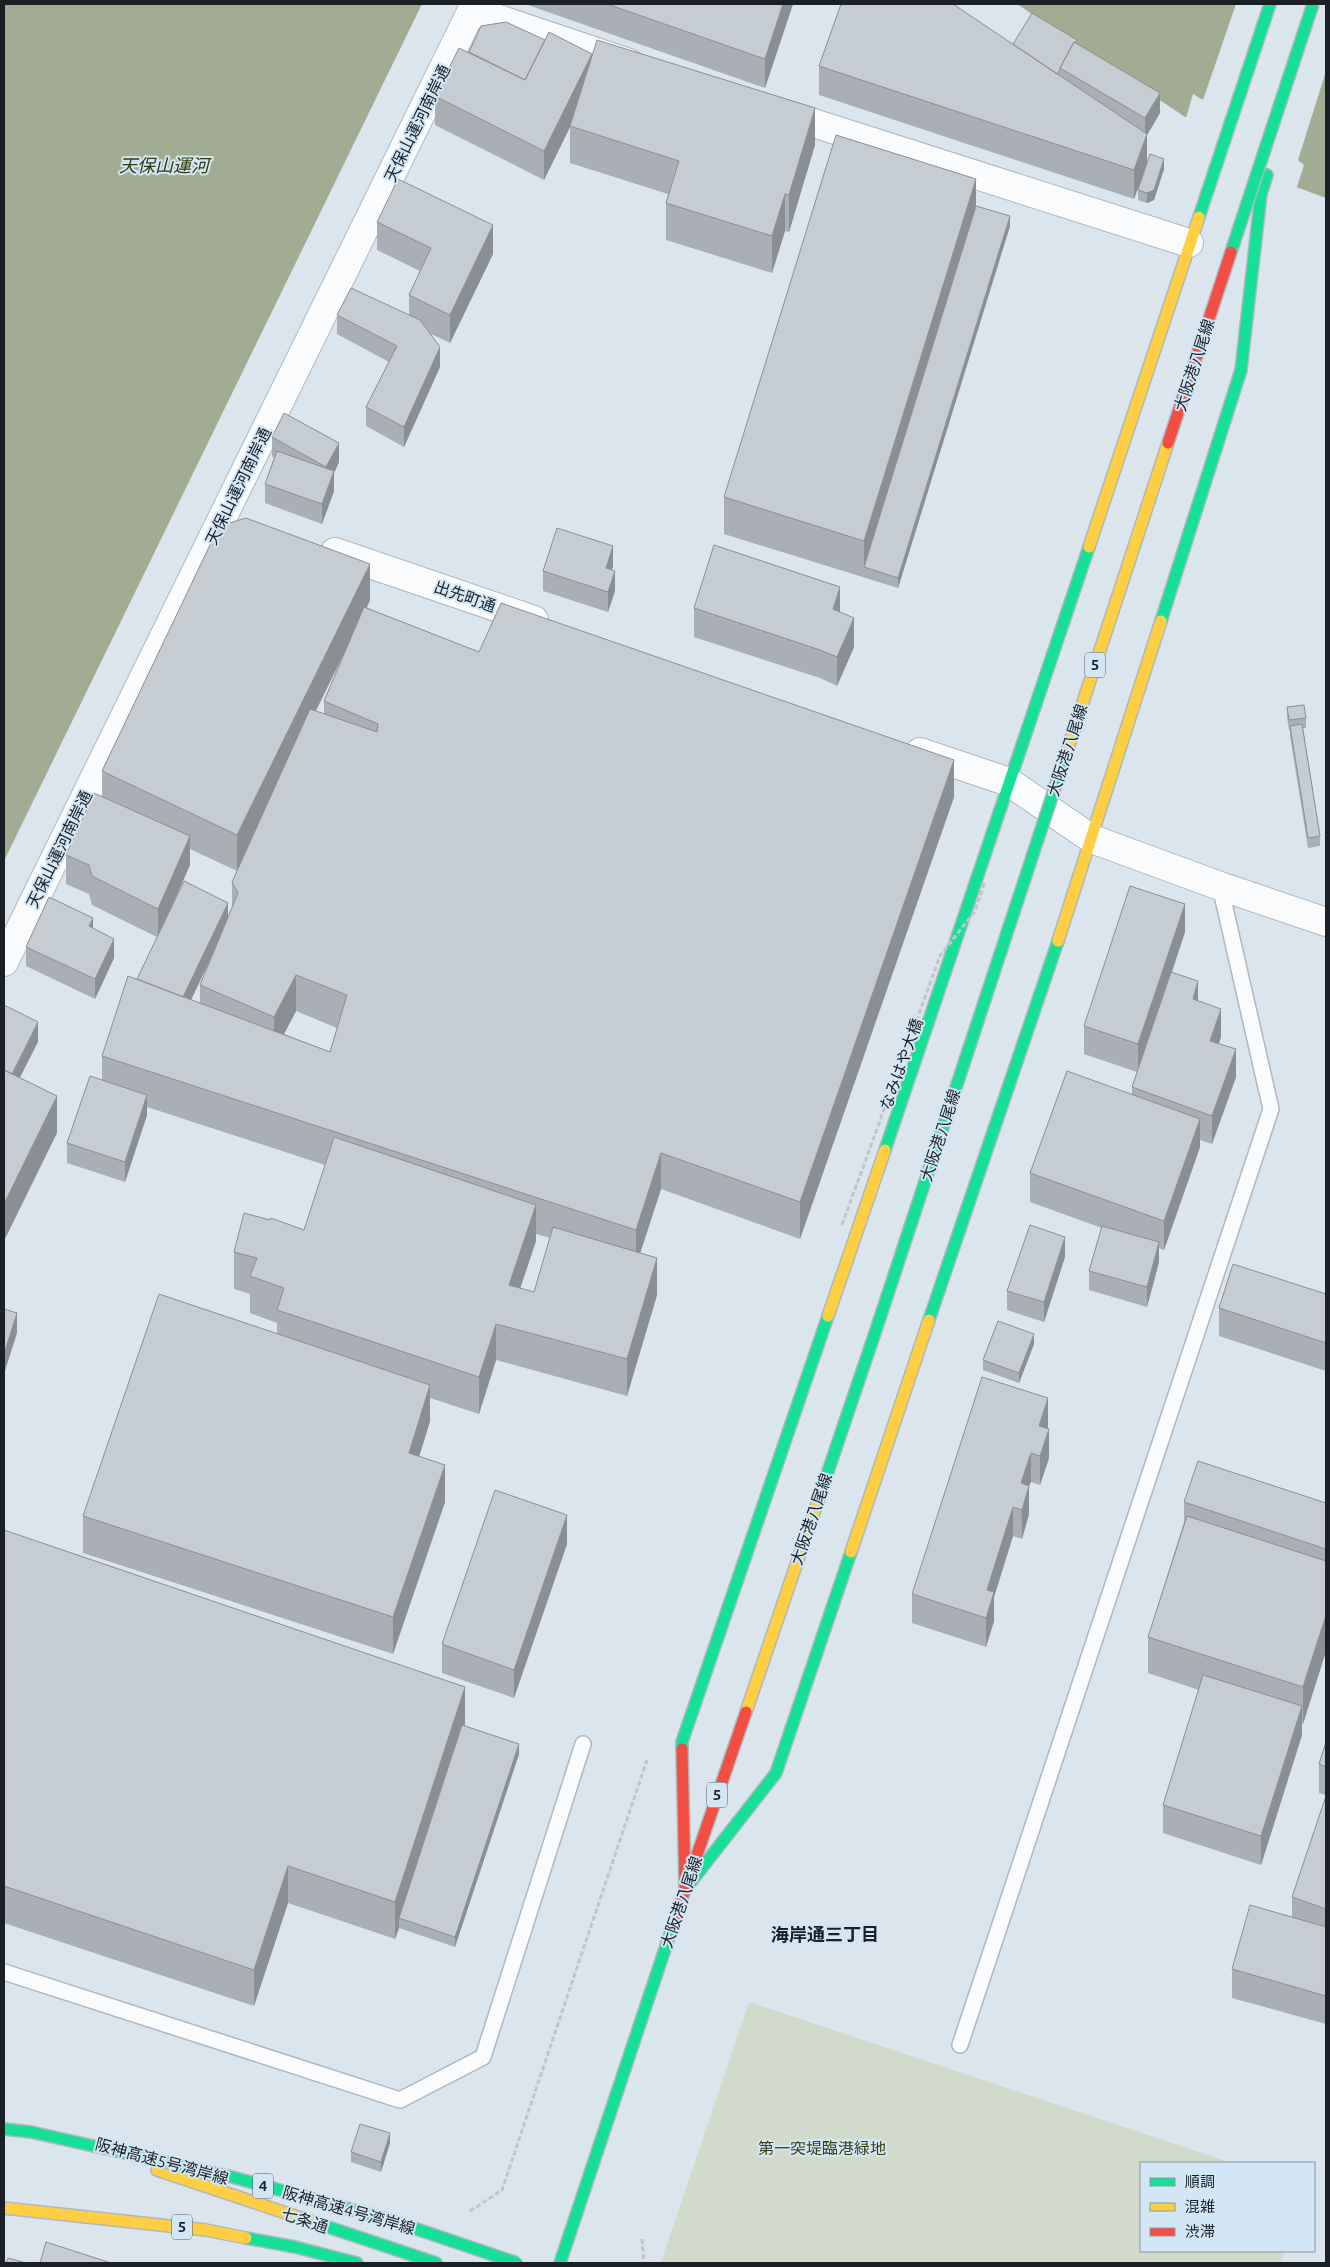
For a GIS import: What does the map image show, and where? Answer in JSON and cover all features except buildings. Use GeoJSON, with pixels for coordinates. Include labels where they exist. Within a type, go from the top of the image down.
{"type":"FeatureCollection","features":[{"type":"Feature","properties":{"kind":"main road"},"geometry":{"type":"LineString","coordinates":[[685,1890],[682,1742],[1009,782],[1270,4]]}},
{"type":"Feature","properties":{"kind":"main road","name":"大阪港八尾線"},"geometry":{"type":"LineString","coordinates":[[560,2263],[876,1327],[1313,4]]}},
{"type":"Feature","properties":{"kind":"main road"},"geometry":{"type":"LineString","coordinates":[[685,1890],[776,1774],[1092,839],[1241,370],[1261,194],[1323,4]]}},
{"type":"Feature","properties":{"kind":"main road","name":"七条通"},"geometry":{"type":"LineString","coordinates":[[4,2119],[436,2263]]}},
{"type":"Feature","properties":{"kind":"main road","name":"阪神高速5号湾岸線"},"geometry":{"type":"LineString","coordinates":[[4,2124],[66,2135],[231,2179],[490,2263]]}},
{"type":"Feature","properties":{"kind":"main road","name":"阪神高速4号湾岸線"},"geometry":{"type":"LineString","coordinates":[[4,2129],[31,2132],[232,2177],[390,2220],[517,2263]]}},
{"type":"Feature","properties":{"kind":"main road","name":"5"},"geometry":{"type":"LineString","coordinates":[[4,2208],[206,2230],[295,2247],[357,2263]]}},
{"type":"Feature","properties":{"kind":"street","name":"天保山運河南岸通"},"geometry":{"type":"LineString","coordinates":[[4,962],[234,517],[472,10],[657,72]]}},
{"type":"Feature","properties":{"kind":"street"},"geometry":{"type":"LineString","coordinates":[[758,105],[1189,243]]}},
{"type":"Feature","properties":{"kind":"street","name":"出先町通"},"geometry":{"type":"LineString","coordinates":[[310,543],[556,627]]}},
{"type":"Feature","properties":{"kind":"street"},"geometry":{"type":"LineString","coordinates":[[896,744],[1009,782],[1092,839],[1220,886],[1326,922]]}},
{"type":"Feature","properties":{"kind":"lane"},"geometry":{"type":"LineString","coordinates":[[960,2045],[1271,1109],[1220,886]]}},
{"type":"Feature","properties":{"kind":"lane"},"geometry":{"type":"LineString","coordinates":[[4,1972],[400,2100],[483,2057],[583,1744]]}},
{"type":"Feature","properties":{"kind":"path","name":"なみはや大橋"},"geometry":{"type":"LineString","coordinates":[[842,1225],[940,956],[975,911]]}},
{"type":"Feature","properties":{"kind":"path"},"geometry":{"type":"LineString","coordinates":[[466,2213],[502,2190]]}},
{"type":"Feature","properties":{"kind":"path"},"geometry":{"type":"LineString","coordinates":[[642,2239],[644,2263]]}},
{"type":"Feature","properties":{"kind":"green space","name":"第一突堤臨港緑地"},"geometry":{"type":"Polygon","coordinates":[[[749,2002],[1229,2162],[1140,2162],[1140,2252],[1285,2252],[1281,2263],[661,2262],[749,2002]]]}},
{"type":"Feature","properties":{"kind":"water","name":"天保山運河"},"geometry":{"type":"Polygon","coordinates":[[[4,4],[422,4],[4,861],[4,4]]]}},
{"type":"Feature","properties":{"kind":"water"},"geometry":{"type":"Polygon","coordinates":[[[1017,4],[1326,4],[1326,198],[1280,181],[1017,4]]]}},
{"type":"Feature","properties":{"kind":"pier"},"geometry":{"type":"Polygon","coordinates":[[[1236,4],[1326,4],[1326,71],[1298,160],[1304,165],[1296,190],[1279,184],[1185,121],[1193,94],[1203,100],[1236,4]]]}},
{"type":"Feature","properties":{"kind":"traffic: fast"},"geometry":{"type":"LineString","coordinates":[[1199,217],[1270,4]]}},
{"type":"Feature","properties":{"kind":"traffic: fast"},"geometry":{"type":"LineString","coordinates":[[1231,252],[1313,4]]}},
{"type":"Feature","properties":{"kind":"traffic: fast"},"geometry":{"type":"LineString","coordinates":[[1161,621],[1241,370],[1261,194],[1267,175]]}},
{"type":"Feature","properties":{"kind":"traffic: fast"},"geometry":{"type":"LineString","coordinates":[[885,1150],[1089,547]]}},
{"type":"Feature","properties":{"kind":"traffic: fast"},"geometry":{"type":"LineString","coordinates":[[877,1327],[1066,754]]}},
{"type":"Feature","properties":{"kind":"traffic: fast"},"geometry":{"type":"LineString","coordinates":[[929,1320],[1058,941]]}},
{"type":"Feature","properties":{"kind":"traffic: fast"},"geometry":{"type":"LineString","coordinates":[[682,1749],[682,1742],[828,1316]]}},
{"type":"Feature","properties":{"kind":"traffic: fast"},"geometry":{"type":"LineString","coordinates":[[821,1492],[877,1327]]}},
{"type":"Feature","properties":{"kind":"traffic: fast"},"geometry":{"type":"LineString","coordinates":[[687,1887],[776,1773],[851,1552]]}},
{"type":"Feature","properties":{"kind":"traffic: fast"},"geometry":{"type":"LineString","coordinates":[[560,2263],[675,1919]]}},
{"type":"Feature","properties":{"kind":"traffic: fast"},"geometry":{"type":"LineString","coordinates":[[4,2129],[31,2132],[232,2177],[390,2220],[517,2263]]}},
{"type":"Feature","properties":{"kind":"traffic: fast"},"geometry":{"type":"LineString","coordinates":[[322,2225],[436,2263]]}},
{"type":"Feature","properties":{"kind":"traffic: fast"},"geometry":{"type":"LineString","coordinates":[[246,2238],[295,2247],[357,2263]]}},
{"type":"Feature","properties":{"kind":"traffic: slow"},"geometry":{"type":"LineString","coordinates":[[1089,547],[1199,217]]}},
{"type":"Feature","properties":{"kind":"traffic: slow"},"geometry":{"type":"LineString","coordinates":[[1066,754],[1168,443]]}},
{"type":"Feature","properties":{"kind":"traffic: slow"},"geometry":{"type":"LineString","coordinates":[[1058,941],[1161,621]]}},
{"type":"Feature","properties":{"kind":"traffic: slow"},"geometry":{"type":"LineString","coordinates":[[828,1316],[885,1150]]}},
{"type":"Feature","properties":{"kind":"traffic: slow"},"geometry":{"type":"LineString","coordinates":[[851,1552],[929,1320]]}},
{"type":"Feature","properties":{"kind":"traffic: slow"},"geometry":{"type":"LineString","coordinates":[[746,1712],[821,1492]]}},
{"type":"Feature","properties":{"kind":"traffic: slow"},"geometry":{"type":"LineString","coordinates":[[157,2170],[322,2225]]}},
{"type":"Feature","properties":{"kind":"traffic: slow"},"geometry":{"type":"LineString","coordinates":[[4,2208],[206,2230],[246,2238]]}},
{"type":"Feature","properties":{"kind":"traffic: jam"},"geometry":{"type":"LineString","coordinates":[[1168,443],[1231,252]]}},
{"type":"Feature","properties":{"kind":"traffic: jam"},"geometry":{"type":"LineString","coordinates":[[675,1919],[746,1712]]}},
{"type":"Feature","properties":{"kind":"traffic: jam"},"geometry":{"type":"LineString","coordinates":[[682,1749],[685,1888]]}},
{"type":"Feature","properties":{"kind":"district","name":"海岸通三丁目"},"geometry":{"type":"Point","coordinates":[825,1935]}}]}
